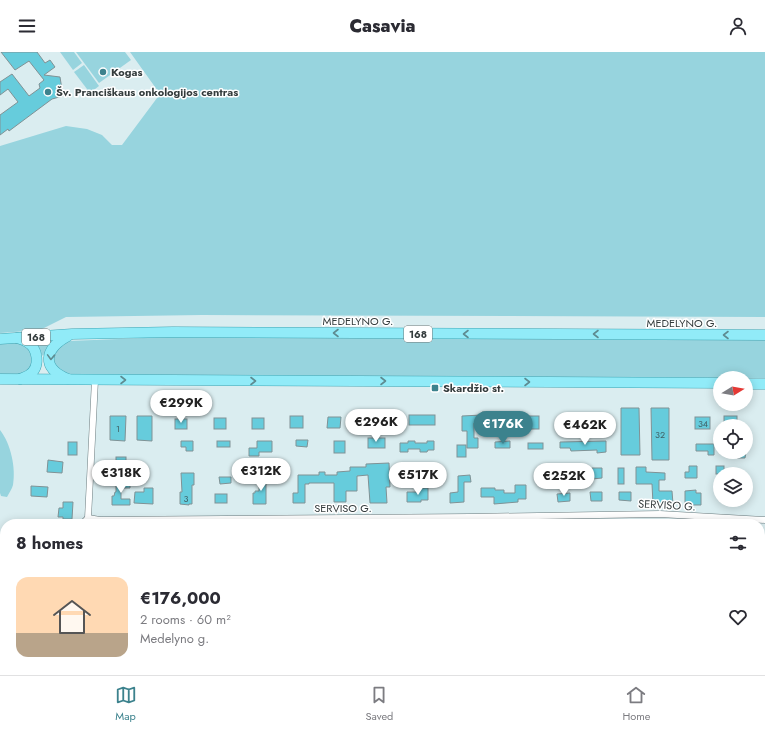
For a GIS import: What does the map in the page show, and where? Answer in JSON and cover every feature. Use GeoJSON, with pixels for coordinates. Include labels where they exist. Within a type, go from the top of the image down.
{"type":"FeatureCollection","features":[{"type":"Feature","properties":{"kind":"main road","name":"MEDELYNO G."},"geometry":{"type":"LineString","coordinates":[[72,334],[173,332],[765,335]]}},
{"type":"Feature","properties":{"kind":"main road","name":"168"},"geometry":{"type":"LineString","coordinates":[[0,339],[72,334]]}},
{"type":"Feature","properties":{"kind":"main road"},"geometry":{"type":"LineString","coordinates":[[70,380],[58,375],[52,368],[49,359],[51,349],[58,341],[72,334]]}},
{"type":"Feature","properties":{"kind":"main road"},"geometry":{"type":"LineString","coordinates":[[16,338],[27,342],[35,350],[37,358],[36,367],[30,375],[18,380]]}},
{"type":"Feature","properties":{"kind":"main road"},"geometry":{"type":"LineString","coordinates":[[0,379],[713,383]]}},
{"type":"Feature","properties":{"kind":"main road"},"geometry":{"type":"LineString","coordinates":[[753,384],[765,384]]}},
{"type":"Feature","properties":{"kind":"street"},"geometry":{"type":"LineString","coordinates":[[88,518],[95,380]]}},
{"type":"Feature","properties":{"kind":"street","name":"SERVISO G."},"geometry":{"type":"LineString","coordinates":[[524,519],[660,514],[748,519]]}},
{"type":"Feature","properties":{"kind":"street","name":"SERVISO G."},"geometry":{"type":"LineString","coordinates":[[88,518],[94,519]]}},
{"type":"Feature","properties":{"kind":"shaded area"},"geometry":{"type":"Polygon","coordinates":[[[60,52],[74,52],[82,63],[73,70],[60,52]]]}},
{"type":"Feature","properties":{"kind":"shaded area","name":"Kogas"},"geometry":{"type":"Polygon","coordinates":[[[76,52],[125,52],[131,60],[99,83],[76,52]]]}},
{"type":"Feature","properties":{"kind":"shaded area"},"geometry":{"type":"Polygon","coordinates":[[[130,52],[765,52],[765,317],[202,315],[66,317],[40,330],[0,333],[0,146],[66,126],[87,129],[102,135],[112,145],[122,145],[160,94],[130,52]]]}},
{"type":"Feature","properties":{"kind":"shaded area"},"geometry":{"type":"Polygon","coordinates":[[[84,65],[99,86],[90,93],[74,72],[84,65]]]}},
{"type":"Feature","properties":{"kind":"shaded area"},"geometry":{"type":"Polygon","coordinates":[[[168,337],[765,340],[765,378],[753,378],[753,371],[713,371],[713,378],[68,375],[55,367],[53,355],[55,350],[69,341],[168,337]]]}},
{"type":"Feature","properties":{"kind":"shaded area"},"geometry":{"type":"Polygon","coordinates":[[[53,339],[43,356],[31,341],[53,339]]]}},
{"type":"Feature","properties":{"kind":"shaded area"},"geometry":{"type":"Polygon","coordinates":[[[15,342],[25,344],[32,354],[32,367],[22,375],[0,375],[0,343],[15,342]]]}},
{"type":"Feature","properties":{"kind":"shaded area"},"geometry":{"type":"Polygon","coordinates":[[[0,430],[10,449],[14,471],[13,485],[7,497],[1,496],[0,493],[0,430]]]}},
{"type":"Feature","properties":{"kind":"building","name":"Šv. Pranciškaus onkologijos centras"},"geometry":{"type":"Polygon","coordinates":[[[1,52],[37,52],[45,63],[50,60],[55,67],[44,75],[60,77],[63,96],[52,99],[9,131],[8,129],[0,135],[0,115],[18,102],[8,89],[0,95],[0,82],[12,74],[29,96],[40,88],[39,84],[44,80],[29,61],[15,70],[1,52]]]}},
{"type":"Feature","properties":{"kind":"building"},"geometry":{"type":"Polygon","coordinates":[[[621,408],[639,408],[640,455],[621,455],[621,408]]]}},
{"type":"Feature","properties":{"kind":"building"},"geometry":{"type":"Polygon","coordinates":[[[651,408],[669,408],[669,460],[652,460],[651,408]]]}},
{"type":"Feature","properties":{"kind":"building"},"geometry":{"type":"Polygon","coordinates":[[[482,412],[496,412],[496,418],[506,417],[506,430],[494,430],[494,422],[474,423],[474,438],[478,438],[478,448],[467,448],[467,431],[462,431],[462,416],[482,415],[482,412]]]}},
{"type":"Feature","properties":{"kind":"building"},"geometry":{"type":"Polygon","coordinates":[[[371,415],[383,415],[382,426],[370,426],[371,415]]]}},
{"type":"Feature","properties":{"kind":"building"},"geometry":{"type":"Polygon","coordinates":[[[409,415],[435,415],[435,425],[409,425],[409,415]]]}},
{"type":"Feature","properties":{"kind":"building"},"geometry":{"type":"Polygon","coordinates":[[[593,415],[607,415],[607,429],[593,429],[593,415]]]}},
{"type":"Feature","properties":{"kind":"building"},"geometry":{"type":"Polygon","coordinates":[[[110,416],[126,416],[125,441],[110,440],[110,416]]]}},
{"type":"Feature","properties":{"kind":"building"},"geometry":{"type":"Polygon","coordinates":[[[137,416],[152,416],[152,441],[137,440],[137,416]]]}},
{"type":"Feature","properties":{"kind":"building"},"geometry":{"type":"Polygon","coordinates":[[[290,416],[303,416],[303,428],[290,428],[290,416]]]}},
{"type":"Feature","properties":{"kind":"building"},"geometry":{"type":"Polygon","coordinates":[[[526,416],[539,416],[539,429],[526,429],[526,416]]]}},
{"type":"Feature","properties":{"kind":"building"},"geometry":{"type":"Polygon","coordinates":[[[724,416],[737,416],[737,419],[724,419],[724,416]]]}},
{"type":"Feature","properties":{"kind":"building"},"geometry":{"type":"Polygon","coordinates":[[[328,417],[341,417],[340,428],[327,428],[328,417]]]}},
{"type":"Feature","properties":{"kind":"building"},"geometry":{"type":"Polygon","coordinates":[[[559,417],[570,417],[570,426],[559,426],[559,417]]]}},
{"type":"Feature","properties":{"kind":"building"},"geometry":{"type":"Polygon","coordinates":[[[695,417],[710,417],[710,429],[695,429],[695,417]]]}},
{"type":"Feature","properties":{"kind":"building"},"geometry":{"type":"Polygon","coordinates":[[[214,418],[226,418],[226,429],[214,429],[214,418]]]}},
{"type":"Feature","properties":{"kind":"building"},"geometry":{"type":"Polygon","coordinates":[[[252,418],[264,418],[264,429],[252,429],[252,418]]]}},
{"type":"Feature","properties":{"kind":"building"},"geometry":{"type":"Polygon","coordinates":[[[175,419],[187,419],[187,429],[175,429],[175,419]]]}},
{"type":"Feature","properties":{"kind":"building"},"geometry":{"type":"Polygon","coordinates":[[[368,438],[385,438],[385,448],[368,448],[368,438]]]}},
{"type":"Feature","properties":{"kind":"building"},"geometry":{"type":"Polygon","coordinates":[[[296,440],[308,440],[307,447],[296,446],[296,440]]]}},
{"type":"Feature","properties":{"kind":"building"},"geometry":{"type":"Polygon","coordinates":[[[181,441],[193,441],[193,451],[186,451],[186,447],[181,447],[181,441]]]}},
{"type":"Feature","properties":{"kind":"building"},"geometry":{"type":"Polygon","coordinates":[[[217,441],[230,441],[230,447],[217,447],[217,441]]]}},
{"type":"Feature","properties":{"kind":"building"},"geometry":{"type":"Polygon","coordinates":[[[257,441],[272,441],[272,452],[259,452],[259,456],[249,456],[249,448],[257,448],[257,441]]]}},
{"type":"Feature","properties":{"kind":"building"},"geometry":{"type":"Polygon","coordinates":[[[334,441],[345,441],[345,453],[334,453],[334,441]]]}},
{"type":"Feature","properties":{"kind":"building"},"geometry":{"type":"Polygon","coordinates":[[[408,441],[415,441],[415,443],[427,443],[427,441],[434,441],[434,450],[420,452],[420,449],[408,449],[408,452],[400,452],[400,443],[408,443],[408,441]]]}},
{"type":"Feature","properties":{"kind":"building"},"geometry":{"type":"Polygon","coordinates":[[[510,441],[510,448],[495,448],[495,442],[510,441]]]}},
{"type":"Feature","properties":{"kind":"building"},"geometry":{"type":"Polygon","coordinates":[[[606,441],[606,452],[597,453],[597,450],[571,451],[570,448],[560,448],[560,442],[606,441]]]}},
{"type":"Feature","properties":{"kind":"building"},"geometry":{"type":"Polygon","coordinates":[[[68,442],[77,442],[77,455],[68,455],[68,442]]]}},
{"type":"Feature","properties":{"kind":"building"},"geometry":{"type":"Polygon","coordinates":[[[528,443],[543,443],[543,449],[528,449],[528,443]]]}},
{"type":"Feature","properties":{"kind":"building"},"geometry":{"type":"Polygon","coordinates":[[[696,444],[713,444],[713,455],[708,455],[708,451],[696,451],[696,444]]]}},
{"type":"Feature","properties":{"kind":"building"},"geometry":{"type":"Polygon","coordinates":[[[457,445],[466,445],[466,457],[457,457],[457,445]]]}},
{"type":"Feature","properties":{"kind":"building"},"geometry":{"type":"Polygon","coordinates":[[[116,457],[126,457],[126,468],[116,468],[116,457]]]}},
{"type":"Feature","properties":{"kind":"building"},"geometry":{"type":"Polygon","coordinates":[[[48,460],[63,462],[62,473],[47,472],[48,460]]]}},
{"type":"Feature","properties":{"kind":"building"},"geometry":{"type":"Polygon","coordinates":[[[389,463],[390,487],[386,487],[387,503],[370,503],[368,475],[357,476],[357,491],[346,491],[346,502],[334,502],[334,483],[309,483],[305,484],[305,503],[293,503],[293,493],[298,493],[298,475],[319,475],[319,472],[325,472],[325,475],[337,475],[337,472],[350,471],[350,467],[366,467],[366,464],[389,463]]]}},
{"type":"Feature","properties":{"kind":"building"},"geometry":{"type":"Polygon","coordinates":[[[689,466],[697,466],[697,478],[685,478],[685,472],[689,472],[689,466]]]}},
{"type":"Feature","properties":{"kind":"building"},"geometry":{"type":"Polygon","coordinates":[[[636,467],[646,467],[646,472],[665,473],[665,480],[659,480],[659,491],[672,491],[673,504],[653,504],[652,484],[636,484],[636,467]]]}},
{"type":"Feature","properties":{"kind":"building"},"geometry":{"type":"Polygon","coordinates":[[[592,468],[602,468],[602,478],[592,479],[592,468]]]}},
{"type":"Feature","properties":{"kind":"building"},"geometry":{"type":"Polygon","coordinates":[[[618,468],[624,468],[624,484],[618,484],[618,468]]]}},
{"type":"Feature","properties":{"kind":"building"},"geometry":{"type":"Polygon","coordinates":[[[181,473],[194,473],[194,485],[192,485],[192,504],[189,505],[180,504],[180,492],[182,492],[181,473]]]}},
{"type":"Feature","properties":{"kind":"building"},"geometry":{"type":"Polygon","coordinates":[[[558,474],[573,474],[573,480],[559,480],[558,474]]]}},
{"type":"Feature","properties":{"kind":"building"},"geometry":{"type":"Polygon","coordinates":[[[470,475],[471,482],[464,482],[464,502],[450,503],[450,493],[458,492],[458,476],[470,475]]]}},
{"type":"Feature","properties":{"kind":"building"},"geometry":{"type":"Polygon","coordinates":[[[219,477],[231,477],[231,483],[220,484],[219,477]]]}},
{"type":"Feature","properties":{"kind":"building"},"geometry":{"type":"Polygon","coordinates":[[[259,477],[270,477],[270,483],[266,483],[266,504],[253,504],[253,493],[255,493],[255,491],[259,491],[259,477]]]}},
{"type":"Feature","properties":{"kind":"building"},"geometry":{"type":"Polygon","coordinates":[[[116,481],[130,481],[130,488],[121,488],[121,499],[130,499],[130,505],[112,505],[112,496],[114,496],[116,492],[116,481]]]}},
{"type":"Feature","properties":{"kind":"building"},"geometry":{"type":"Polygon","coordinates":[[[515,485],[526,485],[526,499],[518,499],[518,502],[494,504],[494,497],[481,497],[481,488],[495,488],[495,490],[504,490],[504,493],[515,493],[515,485]]]}},
{"type":"Feature","properties":{"kind":"building"},"geometry":{"type":"Polygon","coordinates":[[[31,486],[48,487],[47,497],[31,496],[31,486]]]}},
{"type":"Feature","properties":{"kind":"building"},"geometry":{"type":"Polygon","coordinates":[[[144,488],[153,488],[153,504],[134,503],[135,492],[144,492],[144,488]]]}},
{"type":"Feature","properties":{"kind":"building"},"geometry":{"type":"Polygon","coordinates":[[[418,488],[428,488],[428,500],[421,500],[421,502],[407,502],[407,492],[418,492],[418,488]]]}},
{"type":"Feature","properties":{"kind":"building"},"geometry":{"type":"Polygon","coordinates":[[[696,490],[696,493],[701,493],[701,505],[685,505],[685,491],[696,490]]]}},
{"type":"Feature","properties":{"kind":"building"},"geometry":{"type":"Polygon","coordinates":[[[590,492],[602,492],[602,501],[591,501],[590,492]]]}},
{"type":"Feature","properties":{"kind":"building"},"geometry":{"type":"Polygon","coordinates":[[[619,492],[631,492],[631,501],[619,500],[619,492]]]}},
{"type":"Feature","properties":{"kind":"building"},"geometry":{"type":"Polygon","coordinates":[[[570,493],[570,501],[558,502],[557,494],[570,493]]]}},
{"type":"Feature","properties":{"kind":"building"},"geometry":{"type":"Polygon","coordinates":[[[215,494],[227,494],[227,503],[215,503],[215,494]]]}},
{"type":"Feature","properties":{"kind":"building"},"geometry":{"type":"Polygon","coordinates":[[[63,502],[73,502],[72,519],[63,519],[63,517],[58,517],[59,508],[63,508],[63,502]]]}},
{"type":"Feature","properties":{"kind":"place","name":"Kogas"},"geometry":{"type":"Point","coordinates":[103,72]}},
{"type":"Feature","properties":{"kind":"place","name":"Šv. Pranciškaus onkologijos centras"},"geometry":{"type":"Point","coordinates":[48,92]}},
{"type":"Feature","properties":{"kind":"place","name":"Skardžio st."},"geometry":{"type":"Point","coordinates":[435,388]}}]}
